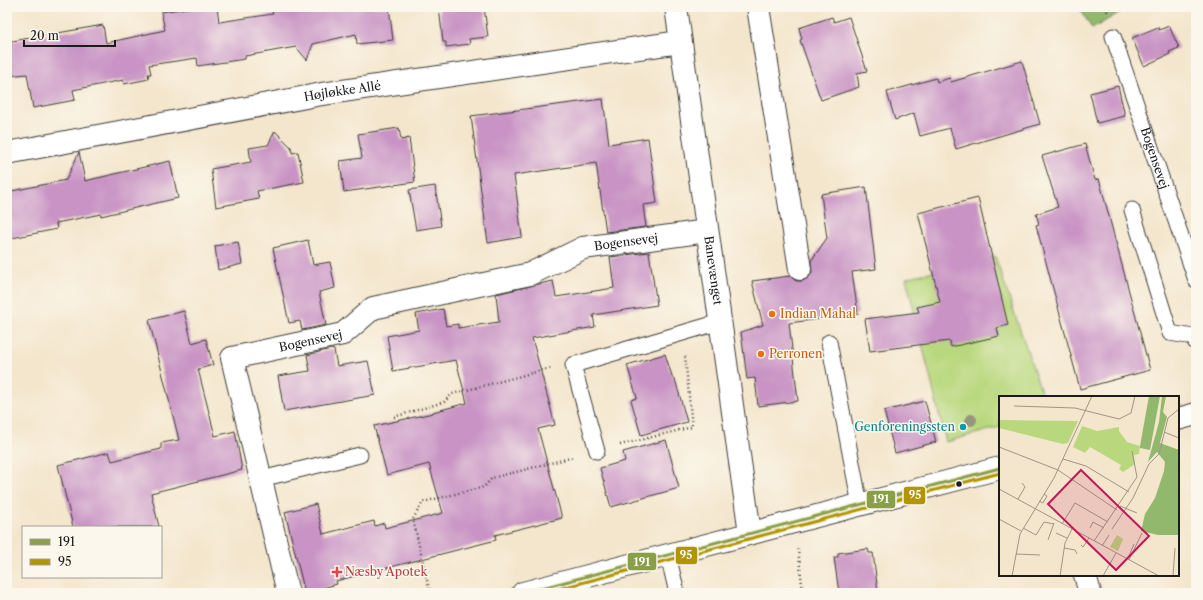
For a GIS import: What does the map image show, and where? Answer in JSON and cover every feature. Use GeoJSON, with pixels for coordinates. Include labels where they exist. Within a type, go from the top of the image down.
{"type":"FeatureCollection","features":[{"type":"Feature","properties":{"kind":"street","name":"Banevænget"},"geometry":{"type":"LineString","coordinates":[[676,7],[750,533]]}},
{"type":"Feature","properties":{"kind":"street"},"geometry":{"type":"LineString","coordinates":[[758,7],[800,269]]}},
{"type":"Feature","properties":{"kind":"street","name":"Højløkke Allé"},"geometry":{"type":"LineString","coordinates":[[7,154],[322,94],[680,42]]}},
{"type":"Feature","properties":{"kind":"street","name":"Bogensevej"},"geometry":{"type":"LineString","coordinates":[[288,593],[232,358],[343,334],[373,308],[530,274],[582,248],[707,231]]}},
{"type":"Feature","properties":{"kind":"street"},"geometry":{"type":"LineString","coordinates":[[1179,419],[1196,414]]}},
{"type":"Feature","properties":{"kind":"street"},"geometry":{"type":"LineString","coordinates":[[522,593],[750,533],[795,523],[999,468]]}},
{"type":"Feature","properties":{"kind":"street"},"geometry":{"type":"LineString","coordinates":[[1085,576],[1090,593]]}},
{"type":"Feature","properties":{"kind":"lane","name":"Bogensevej"},"geometry":{"type":"LineString","coordinates":[[1113,36],[1196,280]]}},
{"type":"Feature","properties":{"kind":"lane"},"geometry":{"type":"LineString","coordinates":[[1132,210],[1170,332],[1193,337],[1196,343]]}},
{"type":"Feature","properties":{"kind":"lane"},"geometry":{"type":"LineString","coordinates":[[597,451],[573,365],[720,322]]}},
{"type":"Feature","properties":{"kind":"lane"},"geometry":{"type":"LineString","coordinates":[[829,342],[860,505]]}},
{"type":"Feature","properties":{"kind":"lane"},"geometry":{"type":"LineString","coordinates":[[261,478],[360,455]]}},
{"type":"Feature","properties":{"kind":"lane"},"geometry":{"type":"LineString","coordinates":[[668,555],[677,593]]}},
{"type":"Feature","properties":{"kind":"path"},"geometry":{"type":"LineString","coordinates":[[430,593],[413,519],[423,502],[484,487],[492,478],[692,428],[682,333]]}},
{"type":"Feature","properties":{"kind":"path"},"geometry":{"type":"LineString","coordinates":[[394,417],[444,402],[452,394],[545,369],[573,365]]}},
{"type":"Feature","properties":{"kind":"path"},"geometry":{"type":"LineString","coordinates":[[795,523],[803,593]]}},
{"type":"Feature","properties":{"kind":"green space"},"geometry":{"type":"Polygon","coordinates":[[[1079,7],[1129,7],[1092,29],[1079,7]]]}},
{"type":"Feature","properties":{"kind":"green space"},"geometry":{"type":"Polygon","coordinates":[[[995,256],[1043,396],[999,396],[999,427],[946,442],[906,278],[995,256]]]}},
{"type":"Feature","properties":{"kind":"building"},"geometry":{"type":"Polygon","coordinates":[[[193,7],[217,7],[219,22],[273,14],[272,11],[294,7],[389,7],[393,40],[357,44],[356,34],[313,44],[307,60],[296,47],[245,56],[245,59],[198,66],[197,58],[149,65],[151,74],[148,74],[149,79],[124,84],[123,80],[73,90],[75,100],[33,108],[27,74],[7,76],[7,42],[103,25],[106,43],[165,30],[161,12],[193,7]]]}},
{"type":"Feature","properties":{"kind":"building"},"geometry":{"type":"Polygon","coordinates":[[[439,7],[484,7],[488,37],[469,39],[470,44],[446,47],[446,42],[443,42],[439,7]]]}},
{"type":"Feature","properties":{"kind":"building"},"geometry":{"type":"Polygon","coordinates":[[[832,17],[834,22],[849,17],[867,71],[857,73],[859,87],[821,100],[800,40],[802,39],[799,28],[832,17]]]}},
{"type":"Feature","properties":{"kind":"building"},"geometry":{"type":"Polygon","coordinates":[[[1169,26],[1179,48],[1169,52],[1170,54],[1144,66],[1132,38],[1158,27],[1159,30],[1169,26]]]}},
{"type":"Feature","properties":{"kind":"building"},"geometry":{"type":"Polygon","coordinates":[[[1022,61],[1040,124],[956,149],[950,128],[920,136],[914,113],[895,120],[887,92],[936,78],[937,82],[950,78],[951,82],[1022,61]]]}},
{"type":"Feature","properties":{"kind":"building"},"geometry":{"type":"Polygon","coordinates":[[[1118,86],[1125,116],[1097,123],[1090,93],[1118,86]]]}},
{"type":"Feature","properties":{"kind":"building"},"geometry":{"type":"Polygon","coordinates":[[[603,99],[609,144],[648,138],[657,203],[643,205],[646,227],[606,232],[596,163],[514,175],[522,237],[488,243],[471,116],[603,99]]]}},
{"type":"Feature","properties":{"kind":"building"},"geometry":{"type":"Polygon","coordinates":[[[399,128],[401,140],[409,138],[415,182],[344,192],[340,161],[362,158],[358,134],[399,128]]]}},
{"type":"Feature","properties":{"kind":"building"},"geometry":{"type":"Polygon","coordinates":[[[275,131],[291,147],[292,153],[298,152],[304,182],[257,191],[259,199],[216,207],[211,169],[251,162],[249,148],[268,145],[275,131]]]}},
{"type":"Feature","properties":{"kind":"building"},"geometry":{"type":"Polygon","coordinates":[[[1085,144],[1095,180],[1099,179],[1150,370],[1080,389],[1036,225],[1039,224],[1036,214],[1058,207],[1042,156],[1085,144]]]}},
{"type":"Feature","properties":{"kind":"building"},"geometry":{"type":"Polygon","coordinates":[[[79,152],[85,181],[170,161],[178,198],[101,216],[101,214],[56,223],[57,229],[7,239],[7,192],[66,180],[79,152]]]}},
{"type":"Feature","properties":{"kind":"building"},"geometry":{"type":"Polygon","coordinates":[[[435,186],[441,226],[416,230],[409,190],[435,186]]]}},
{"type":"Feature","properties":{"kind":"building"},"geometry":{"type":"Polygon","coordinates":[[[866,187],[876,269],[852,272],[858,314],[789,323],[798,401],[758,406],[755,378],[747,379],[741,332],[763,325],[752,281],[790,276],[796,281],[802,281],[808,278],[812,273],[811,261],[827,238],[821,194],[866,187]]]}},
{"type":"Feature","properties":{"kind":"building"},"geometry":{"type":"Polygon","coordinates":[[[978,198],[1008,325],[997,328],[999,336],[951,347],[950,341],[870,351],[865,319],[919,312],[917,307],[940,302],[918,213],[978,198]]]}},
{"type":"Feature","properties":{"kind":"building"},"geometry":{"type":"Polygon","coordinates":[[[308,240],[313,265],[330,262],[335,288],[319,292],[326,325],[302,330],[300,321],[289,323],[273,248],[308,240]]]}},
{"type":"Feature","properties":{"kind":"building"},"geometry":{"type":"Polygon","coordinates":[[[238,242],[242,264],[218,270],[215,246],[238,242]]]}},
{"type":"Feature","properties":{"kind":"building"},"geometry":{"type":"Polygon","coordinates":[[[649,252],[657,305],[593,315],[595,327],[532,338],[555,425],[538,429],[562,518],[495,535],[496,540],[336,581],[337,584],[305,593],[285,512],[316,504],[323,534],[374,521],[375,526],[384,523],[385,528],[443,513],[429,464],[387,475],[374,426],[433,413],[467,403],[456,360],[393,371],[387,336],[419,330],[416,314],[443,309],[446,326],[458,324],[458,328],[499,322],[496,294],[553,281],[556,297],[614,288],[610,257],[649,252]]]}},
{"type":"Feature","properties":{"kind":"building"},"geometry":{"type":"Polygon","coordinates":[[[184,311],[192,343],[206,339],[213,365],[198,369],[215,436],[235,431],[242,470],[151,493],[159,526],[73,526],[58,465],[109,452],[112,461],[161,449],[161,443],[179,440],[149,320],[184,311]]]}},
{"type":"Feature","properties":{"kind":"building"},"geometry":{"type":"Polygon","coordinates":[[[331,349],[334,350],[337,366],[368,361],[375,395],[284,411],[278,376],[310,371],[307,355],[331,349]]]}},
{"type":"Feature","properties":{"kind":"building"},"geometry":{"type":"Polygon","coordinates":[[[665,354],[673,379],[675,379],[687,422],[641,435],[631,400],[637,398],[627,365],[665,354]]]}},
{"type":"Feature","properties":{"kind":"building"},"geometry":{"type":"Polygon","coordinates":[[[925,401],[936,442],[895,453],[884,411],[925,401]]]}},
{"type":"Feature","properties":{"kind":"building"},"geometry":{"type":"Polygon","coordinates":[[[666,440],[679,488],[611,507],[600,468],[625,461],[623,452],[666,440]]]}},
{"type":"Feature","properties":{"kind":"building"},"geometry":{"type":"Polygon","coordinates":[[[868,549],[869,553],[873,553],[878,593],[839,593],[834,557],[838,557],[838,553],[868,549]]]}},
{"type":"Feature","properties":{"kind":"transit line","name":"191"},"geometry":{"type":"LineString","coordinates":[[523,593],[999,468]]}},
{"type":"Feature","properties":{"kind":"transit line","name":"95"},"geometry":{"type":"LineString","coordinates":[[543,593],[999,473]]}},
{"type":"Feature","properties":{"kind":"place","name":"Indian Mahal"},"geometry":{"type":"Point","coordinates":[772,314]}},
{"type":"Feature","properties":{"kind":"place","name":"Perronen"},"geometry":{"type":"Point","coordinates":[761,354]}},
{"type":"Feature","properties":{"kind":"place","name":"Genforeningssten"},"geometry":{"type":"Point","coordinates":[963,427]}},
{"type":"Feature","properties":{"kind":"place","name":"Næsby Apotek"},"geometry":{"type":"Point","coordinates":[337,572]}}]}
